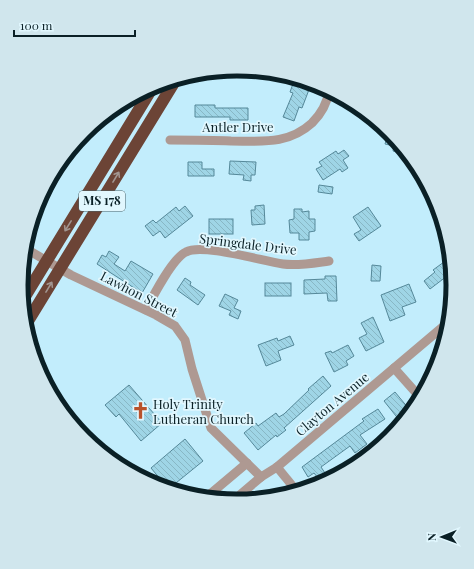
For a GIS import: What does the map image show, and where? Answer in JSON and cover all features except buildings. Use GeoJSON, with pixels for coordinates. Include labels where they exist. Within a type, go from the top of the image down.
{"type":"FeatureCollection","features":[{"type":"Feature","properties":{"kind":"highway","name":"MS 178"},"geometry":{"type":"LineString","coordinates":[[31,317],[173,86]]}},
{"type":"Feature","properties":{"kind":"highway","name":"MS 178"},"geometry":{"type":"LineString","coordinates":[[28,291],[147,96]]}},
{"type":"Feature","properties":{"kind":"highway"},"geometry":{"type":"LineString","coordinates":[[129,126],[141,136]]}},
{"type":"Feature","properties":{"kind":"street","name":"Antler Drive"},"geometry":{"type":"LineString","coordinates":[[170,140],[261,141],[291,137],[300,132],[316,119],[328,97]]}},
{"type":"Feature","properties":{"kind":"street","name":"Springdale Drive"},"geometry":{"type":"LineString","coordinates":[[146,310],[178,258],[182,254],[191,250],[209,250],[284,264],[329,261]]}},
{"type":"Feature","properties":{"kind":"street","name":"Lawhon Street"},"geometry":{"type":"LineString","coordinates":[[31,252],[71,275],[146,310],[175,326],[182,334],[188,349],[192,369],[211,428],[262,477]]}},
{"type":"Feature","properties":{"kind":"street","name":"Clayton Avenue"},"geometry":{"type":"LineString","coordinates":[[242,494],[262,477],[278,467],[441,328]]}},
{"type":"Feature","properties":{"kind":"street"},"geometry":{"type":"LineString","coordinates":[[394,368],[416,393]]}},
{"type":"Feature","properties":{"kind":"street"},"geometry":{"type":"LineString","coordinates":[[212,492],[247,463]]}},
{"type":"Feature","properties":{"kind":"street"},"geometry":{"type":"LineString","coordinates":[[278,467],[292,486]]}},
{"type":"Feature","properties":{"kind":"place","name":"Holy Trinity Lutheran Church"},"geometry":{"type":"Point","coordinates":[140,411]}}]}
